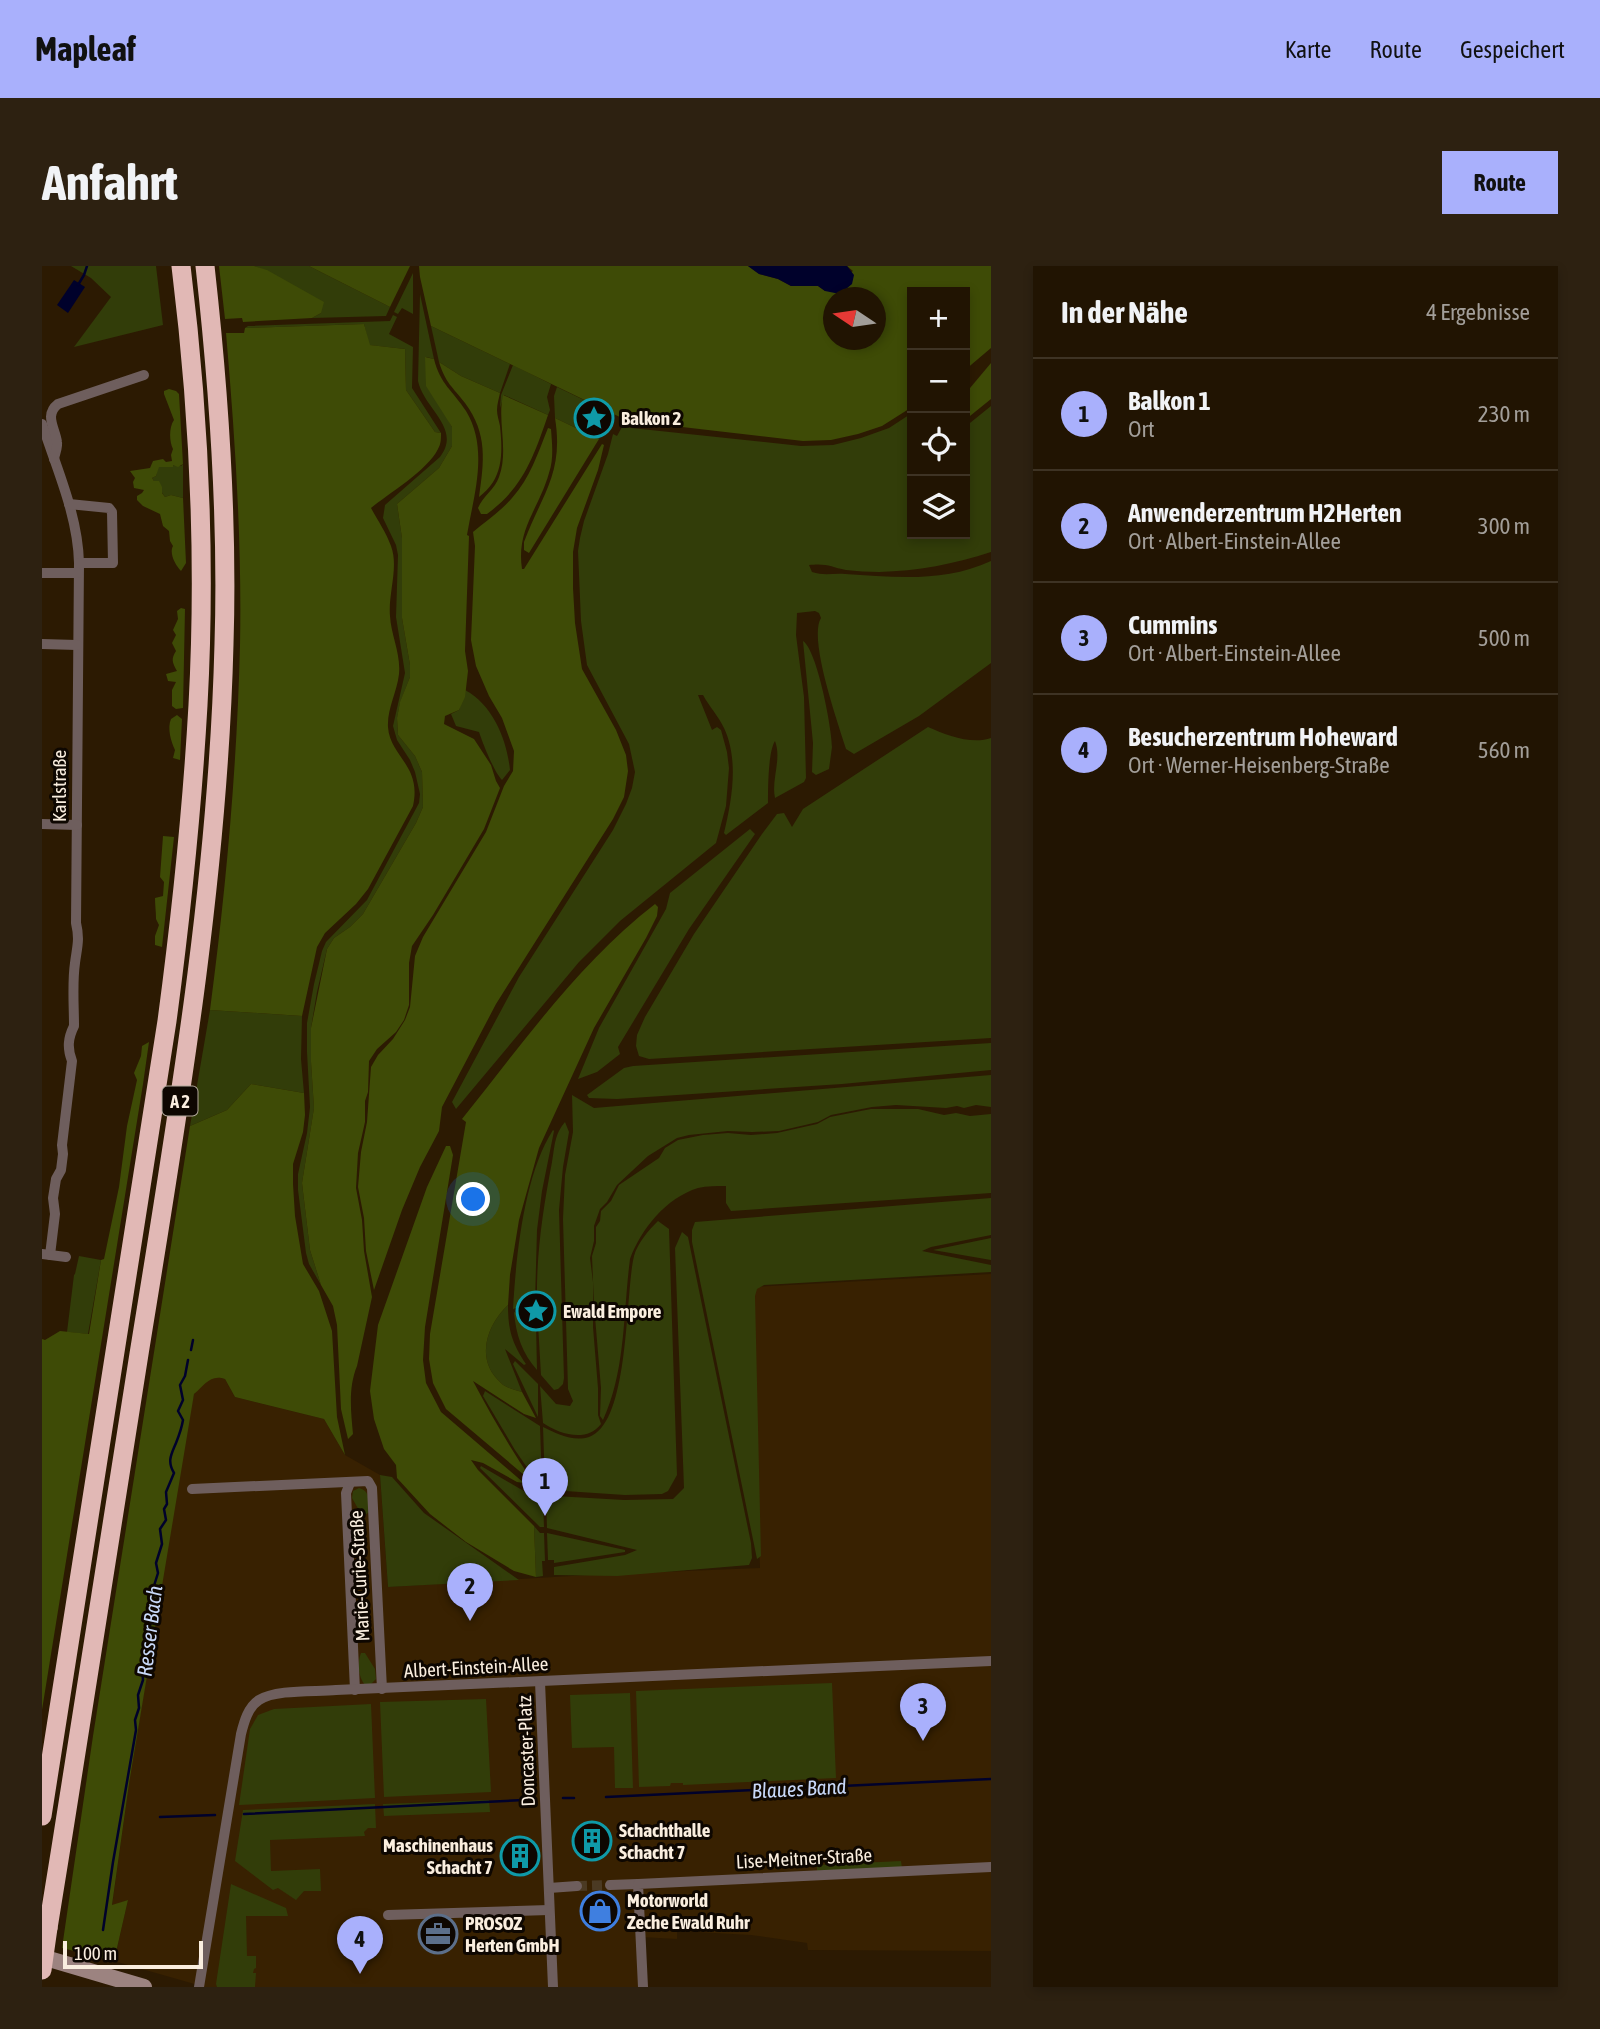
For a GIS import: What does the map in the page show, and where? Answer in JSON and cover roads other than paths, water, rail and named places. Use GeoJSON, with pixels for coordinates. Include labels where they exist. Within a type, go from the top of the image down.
{"type":"FeatureCollection","features":[{"type":"Feature","properties":{"kind":"highway","name":"A 2"},"geometry":{"type":"LineString","coordinates":[[42,1816],[164,1045],[183,904],[198,703],[201,581],[198,463],[181,266]]}},
{"type":"Feature","properties":{"kind":"highway","name":"A 2"},"geometry":{"type":"LineString","coordinates":[[42,1969],[174,1136],[199,965],[214,826],[225,644],[225,571],[216,372],[205,266]]}},
{"type":"Feature","properties":{"kind":"main road"},"geometry":{"type":"LineString","coordinates":[[42,1957],[144,1987]]}},
{"type":"Feature","properties":{"kind":"main road"},"geometry":{"type":"LineString","coordinates":[[42,1969],[108,1987]]}},
{"type":"Feature","properties":{"kind":"street"},"geometry":{"type":"LineString","coordinates":[[54,458],[58,444],[50,418],[53,408],[144,375]]}},
{"type":"Feature","properties":{"kind":"street","name":"Karlstraße"},"geometry":{"type":"LineString","coordinates":[[42,424],[69,504],[79,546],[76,923],[79,950],[75,962],[74,1026],[69,1035],[68,1050],[72,1061],[63,1154],[61,1170],[56,1179],[55,1214],[46,1254]]}},
{"type":"Feature","properties":{"kind":"street"},"geometry":{"type":"LineString","coordinates":[[42,572],[113,563],[112,512],[109,508],[69,504]]}},
{"type":"Feature","properties":{"kind":"street"},"geometry":{"type":"LineString","coordinates":[[42,644],[78,645]]}},
{"type":"Feature","properties":{"kind":"street"},"geometry":{"type":"LineString","coordinates":[[42,824],[77,825]]}},
{"type":"Feature","properties":{"kind":"street"},"geometry":{"type":"LineString","coordinates":[[46,1254],[66,1257]]}},
{"type":"Feature","properties":{"kind":"street","name":"Marie-Curie-Straße"},"geometry":{"type":"LineString","coordinates":[[192,1489],[368,1482],[372,1488],[382,1689]]}},
{"type":"Feature","properties":{"kind":"street","name":"Marie-Curie-Straße"},"geometry":{"type":"LineString","coordinates":[[349,1483],[346,1493],[355,1690]]}},
{"type":"Feature","properties":{"kind":"street","name":"Albert-Einstein-Allee"},"geometry":{"type":"LineString","coordinates":[[199,1987],[241,1734],[247,1715],[258,1700],[275,1694],[991,1661]]}},
{"type":"Feature","properties":{"kind":"street","name":"Doncaster-Platz"},"geometry":{"type":"LineString","coordinates":[[540,1682],[552,1987]]}},
{"type":"Feature","properties":{"kind":"street","name":"Lise-Meitner-Straße"},"geometry":{"type":"LineString","coordinates":[[610,1885],[991,1867]]}},
{"type":"Feature","properties":{"kind":"street"},"geometry":{"type":"LineString","coordinates":[[638,1884],[643,1987]]}},
{"type":"Feature","properties":{"kind":"street"},"geometry":{"type":"LineString","coordinates":[[549,1888],[577,1886]]}},
{"type":"Feature","properties":{"kind":"street"},"geometry":{"type":"LineString","coordinates":[[388,1915],[549,1910]]}},
{"type":"Feature","properties":{"kind":"water"},"geometry":{"type":"Polygon","coordinates":[[[748,266],[847,266],[854,275],[848,287],[823,287],[823,290],[818,286],[791,286],[759,274],[748,266]]]}},
{"type":"Feature","properties":{"kind":"water"},"geometry":{"type":"Polygon","coordinates":[[[74,280],[85,287],[68,313],[57,305],[74,280]]]}},
{"type":"Feature","properties":{"kind":"waterway","name":"Resser Bach"},"geometry":{"type":"LineString","coordinates":[[78,285],[87,266]]}},
{"type":"Feature","properties":{"kind":"waterway","name":"Resser Bach"},"geometry":{"type":"LineString","coordinates":[[191,1350],[193,1340]]}},
{"type":"Feature","properties":{"kind":"waterway","name":"Resser Bach"},"geometry":{"type":"LineString","coordinates":[[103,1930],[136,1730],[138,1695],[143,1680],[142,1668],[146,1661],[144,1652],[148,1645],[153,1589],[158,1573],[156,1563],[162,1544],[160,1529],[166,1520],[166,1492],[174,1473],[170,1458],[183,1420],[178,1411],[183,1400],[180,1385],[188,1360]]}},
{"type":"Feature","properties":{"kind":"waterway","name":"Blaues Band"},"geometry":{"type":"LineString","coordinates":[[606,1797],[991,1779]]}},
{"type":"Feature","properties":{"kind":"waterway","name":"Blaues Band"},"geometry":{"type":"LineString","coordinates":[[563,1798],[574,1798]]}},
{"type":"Feature","properties":{"kind":"waterway","name":"Blaues Band"},"geometry":{"type":"LineString","coordinates":[[244,1814],[524,1800]]}},
{"type":"Feature","properties":{"kind":"waterway","name":"Blaues Band"},"geometry":{"type":"LineString","coordinates":[[160,1817],[215,1815]]}},
{"type":"Feature","properties":{"kind":"tunnel"},"geometry":{"type":"LineString","coordinates":[[577,1886],[610,1885]]}},
{"type":"Feature","properties":{"kind":"place","name":"Balkon 2"},"geometry":{"type":"Point","coordinates":[594,418]}},
{"type":"Feature","properties":{"kind":"place","name":"Ewald Empore"},"geometry":{"type":"Point","coordinates":[536,1311]}},
{"type":"Feature","properties":{"kind":"place","name":"Balkon 1"},"geometry":{"type":"Point","coordinates":[545,1516]}},
{"type":"Feature","properties":{"kind":"place","name":"Anwenderzentrum H2Herten"},"geometry":{"type":"Point","coordinates":[470,1621]}},
{"type":"Feature","properties":{"kind":"place","name":"Cummins"},"geometry":{"type":"Point","coordinates":[923,1741]}},
{"type":"Feature","properties":{"kind":"place","name":"Schachthalle Schacht 7"},"geometry":{"type":"Point","coordinates":[592,1841]}},
{"type":"Feature","properties":{"kind":"place","name":"Maschinenhaus Schacht 7"},"geometry":{"type":"Point","coordinates":[520,1856]}},
{"type":"Feature","properties":{"kind":"place","name":"Motorworld Zeche Ewald Ruhr"},"geometry":{"type":"Point","coordinates":[600,1911]}},
{"type":"Feature","properties":{"kind":"place","name":"PROSOZ Herten GmbH"},"geometry":{"type":"Point","coordinates":[438,1934]}},
{"type":"Feature","properties":{"kind":"place","name":"Besucherzentrum Hoheward"},"geometry":{"type":"Point","coordinates":[360,1974]}}]}
